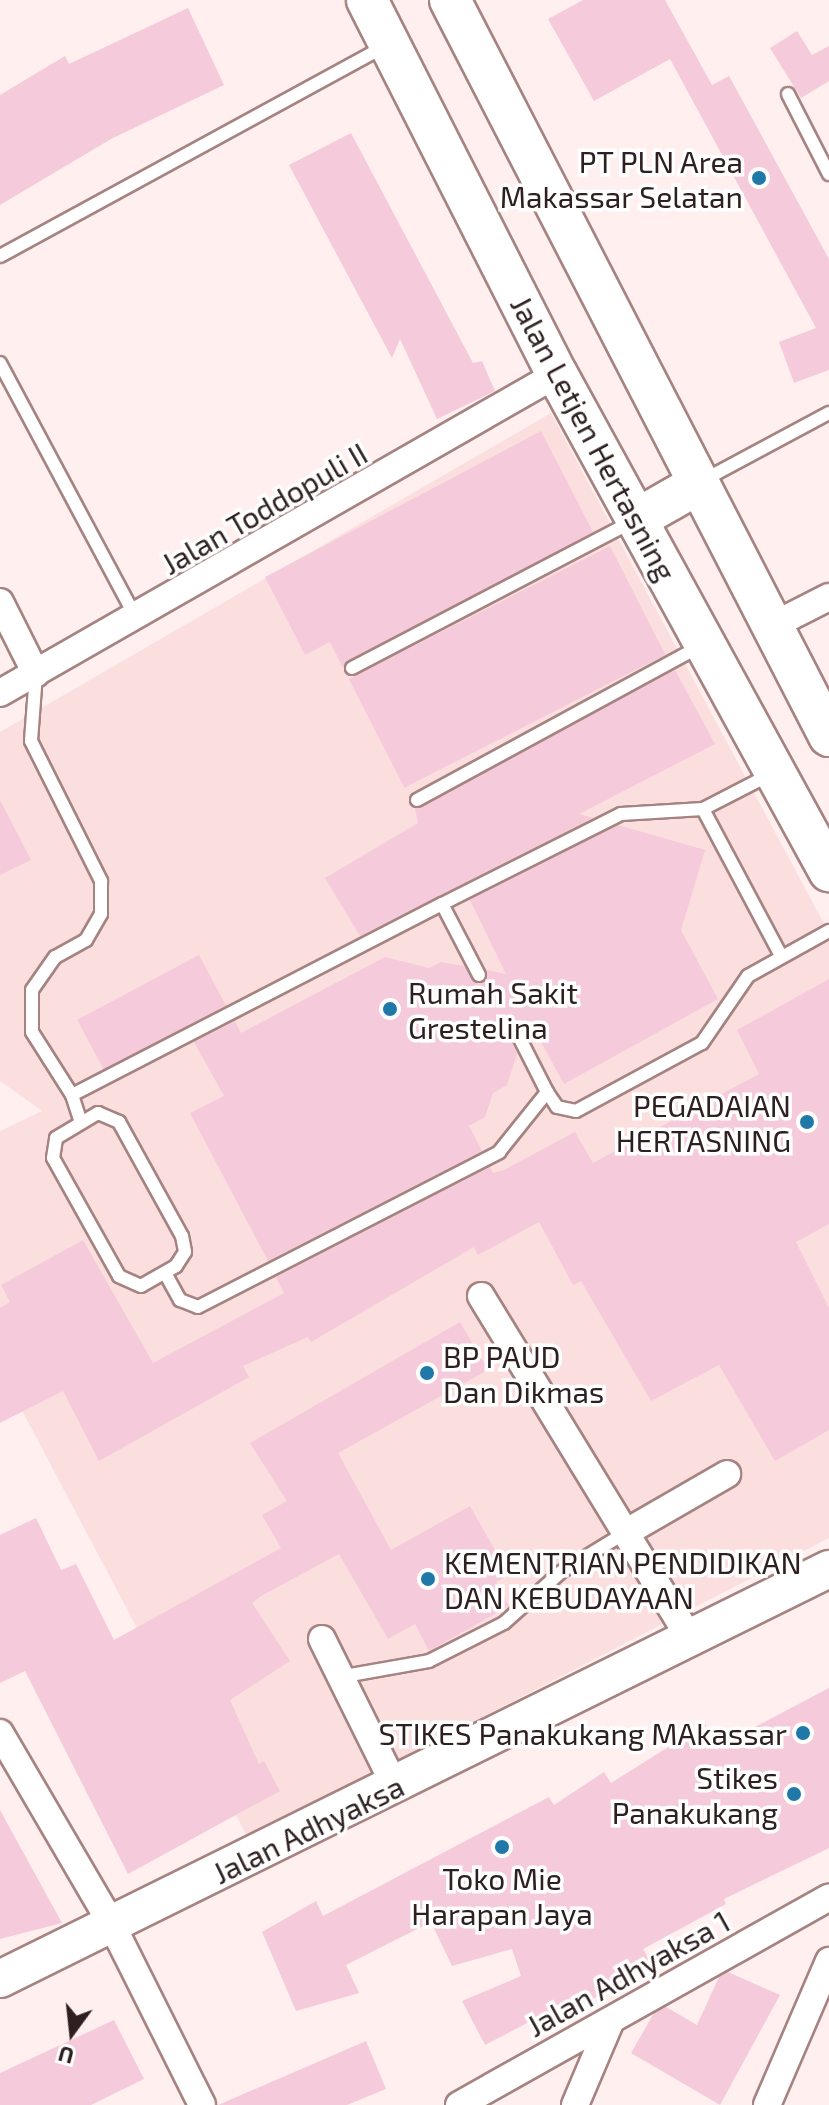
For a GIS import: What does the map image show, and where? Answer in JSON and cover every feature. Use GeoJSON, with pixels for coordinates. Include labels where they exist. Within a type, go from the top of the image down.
{"type":"FeatureCollection","features":[{"type":"Feature","properties":{"kind":"main road","name":"Jalan Letjen Hertasning"},"geometry":{"type":"LineString","coordinates":[[367,0],[557,374],[829,871]]}},
{"type":"Feature","properties":{"kind":"main road"},"geometry":{"type":"LineString","coordinates":[[450,0],[770,627],[829,736]]}},
{"type":"Feature","properties":{"kind":"main road"},"geometry":{"type":"LineString","coordinates":[[637,519],[698,484]]}},
{"type":"Feature","properties":{"kind":"street","name":"Jalan Toddopuli II"},"geometry":{"type":"LineString","coordinates":[[0,693],[136,619],[557,374]]}},
{"type":"Feature","properties":{"kind":"street"},"geometry":{"type":"LineString","coordinates":[[770,627],[829,597]]}},
{"type":"Feature","properties":{"kind":"street"},"geometry":{"type":"LineString","coordinates":[[0,602],[36,674]]}},
{"type":"Feature","properties":{"kind":"street"},"geometry":{"type":"LineString","coordinates":[[481,1296],[690,1639]]}},
{"type":"Feature","properties":{"kind":"street"},"geometry":{"type":"LineString","coordinates":[[625,1533],[727,1474]]}},
{"type":"Feature","properties":{"kind":"street","name":"Jalan Adhyaksa"},"geometry":{"type":"LineString","coordinates":[[0,1979],[396,1788],[829,1569]]}},
{"type":"Feature","properties":{"kind":"street"},"geometry":{"type":"LineString","coordinates":[[322,1639],[396,1788]]}},
{"type":"Feature","properties":{"kind":"street"},"geometry":{"type":"LineString","coordinates":[[3,1748],[111,1923],[202,2105]]}},
{"type":"Feature","properties":{"kind":"street","name":"Jalan Adhyaksa 1"},"geometry":{"type":"LineString","coordinates":[[459,2105],[829,1897]]}},
{"type":"Feature","properties":{"kind":"street"},"geometry":{"type":"LineString","coordinates":[[767,2105],[829,1961]]}},
{"type":"Feature","properties":{"kind":"street"},"geometry":{"type":"LineString","coordinates":[[575,2105],[611,2020]]}},
{"type":"Feature","properties":{"kind":"lane"},"geometry":{"type":"LineString","coordinates":[[0,256],[390,44]]}},
{"type":"Feature","properties":{"kind":"lane"},"geometry":{"type":"LineString","coordinates":[[788,94],[829,174]]}},
{"type":"Feature","properties":{"kind":"lane"},"geometry":{"type":"LineString","coordinates":[[0,363],[136,619]]}},
{"type":"Feature","properties":{"kind":"lane"},"geometry":{"type":"LineString","coordinates":[[698,484],[829,413]]}},
{"type":"Feature","properties":{"kind":"lane"},"geometry":{"type":"LineString","coordinates":[[352,668],[637,519]]}},
{"type":"Feature","properties":{"kind":"lane"},"geometry":{"type":"LineString","coordinates":[[417,800],[705,643]]}},
{"type":"Feature","properties":{"kind":"lane"},"geometry":{"type":"LineString","coordinates":[[36,674],[31,741],[101,881],[101,914],[86,940],[55,957],[32,990],[32,1032],[72,1095],[81,1122]]}},
{"type":"Feature","properties":{"kind":"lane"},"geometry":{"type":"LineString","coordinates":[[72,1095],[621,814],[703,809],[775,771]]}},
{"type":"Feature","properties":{"kind":"lane"},"geometry":{"type":"LineString","coordinates":[[703,809],[781,956]]}},
{"type":"Feature","properties":{"kind":"lane"},"geometry":{"type":"LineString","coordinates":[[442,904],[479,975]]}},
{"type":"Feature","properties":{"kind":"lane"},"geometry":{"type":"LineString","coordinates":[[516,1031],[557,1107],[576,1111],[702,1043],[748,976],[829,931]]}},
{"type":"Feature","properties":{"kind":"lane"},"geometry":{"type":"LineString","coordinates":[[165,1273],[180,1300],[198,1307],[499,1152],[547,1092]]}},
{"type":"Feature","properties":{"kind":"lane"},"geometry":{"type":"LineString","coordinates":[[98,1113],[119,1122],[185,1252],[165,1273],[141,1286],[119,1276],[68,1184],[52,1147],[81,1122],[98,1113]]}},
{"type":"Feature","properties":{"kind":"lane"},"geometry":{"type":"LineString","coordinates":[[339,1677],[429,1661],[504,1623],[561,1572],[625,1533]]}},
{"type":"Feature","properties":{"kind":"shaded area"},"geometry":{"type":"Polygon","coordinates":[[[551,413],[829,933],[829,1538],[248,1838],[0,1369],[0,1131],[42,1111],[0,1081],[0,732],[551,413]]]}},
{"type":"Feature","properties":{"kind":"building"},"geometry":{"type":"Polygon","coordinates":[[[583,0],[665,0],[712,85],[729,76],[829,259],[829,370],[794,383],[779,342],[816,328],[670,59],[594,101],[548,19],[583,0]]]}},
{"type":"Feature","properties":{"kind":"building"},"geometry":{"type":"Polygon","coordinates":[[[188,8],[224,85],[111,139],[0,205],[0,95],[65,56],[69,64],[188,8]]]}},
{"type":"Feature","properties":{"kind":"building"},"geometry":{"type":"Polygon","coordinates":[[[797,31],[812,55],[829,46],[829,81],[801,98],[770,48],[797,31]]]}},
{"type":"Feature","properties":{"kind":"building"},"geometry":{"type":"Polygon","coordinates":[[[351,133],[473,363],[482,361],[495,391],[437,419],[400,339],[392,358],[289,165],[351,133]]]}},
{"type":"Feature","properties":{"kind":"building"},"geometry":{"type":"Polygon","coordinates":[[[541,431],[593,532],[343,668],[330,642],[305,655],[265,577],[541,431]]]}},
{"type":"Feature","properties":{"kind":"building"},"geometry":{"type":"Polygon","coordinates":[[[610,546],[665,655],[404,788],[349,679],[610,546]]]}},
{"type":"Feature","properties":{"kind":"building"},"geometry":{"type":"Polygon","coordinates":[[[675,670],[715,744],[579,814],[593,818],[360,936],[325,878],[418,823],[415,808],[675,670]]]}},
{"type":"Feature","properties":{"kind":"building"},"geometry":{"type":"Polygon","coordinates":[[[0,800],[31,860],[0,875],[0,800]]]}},
{"type":"Feature","properties":{"kind":"building"},"geometry":{"type":"Polygon","coordinates":[[[618,825],[705,850],[681,930],[718,999],[564,1084],[529,1020],[526,1030],[511,1023],[507,1031],[517,1054],[507,1085],[493,1093],[485,1117],[469,1126],[482,1151],[268,1261],[190,1113],[224,1096],[194,1042],[235,1021],[241,1033],[385,957],[429,968],[441,962],[464,966],[478,984],[486,980],[487,970],[506,974],[470,900],[618,825]]]}},
{"type":"Feature","properties":{"kind":"building"},"geometry":{"type":"Polygon","coordinates":[[[199,955],[226,1005],[104,1070],[77,1020],[199,955]]]}},
{"type":"Feature","properties":{"kind":"building"},"geometry":{"type":"Polygon","coordinates":[[[829,979],[829,1224],[796,1242],[829,1308],[829,1430],[775,1461],[719,1365],[651,1401],[581,1281],[573,1285],[539,1222],[478,1255],[474,1247],[311,1342],[308,1337],[243,1366],[249,1377],[99,1461],[63,1391],[0,1423],[0,1308],[10,1302],[1,1285],[83,1240],[153,1363],[284,1293],[276,1277],[490,1167],[493,1173],[504,1170],[575,1132],[593,1163],[759,1074],[737,1030],[829,979]]]}},
{"type":"Feature","properties":{"kind":"building"},"geometry":{"type":"Polygon","coordinates":[[[460,1322],[488,1370],[338,1453],[391,1550],[470,1506],[509,1575],[496,1582],[509,1606],[429,1651],[415,1624],[388,1639],[339,1554],[261,1596],[252,1603],[290,1661],[230,1700],[259,1764],[264,1761],[280,1791],[128,1874],[25,1671],[0,1683],[0,1535],[36,1518],[61,1570],[76,1564],[114,1640],[281,1548],[262,1515],[287,1501],[250,1443],[460,1322]]]}},
{"type":"Feature","properties":{"kind":"building"},"geometry":{"type":"Polygon","coordinates":[[[829,1688],[829,1848],[724,1899],[726,1904],[643,1949],[653,1965],[565,2015],[560,2006],[485,2045],[462,2001],[521,1976],[512,1949],[452,1966],[431,1922],[346,1965],[359,1993],[296,2011],[262,1932],[316,1901],[323,1916],[549,1797],[554,1805],[604,1772],[611,1783],[705,1724],[719,1746],[829,1688]]]}},
{"type":"Feature","properties":{"kind":"building"},"geometry":{"type":"Polygon","coordinates":[[[0,1810],[62,1923],[0,1939],[0,1810]]]}},
{"type":"Feature","properties":{"kind":"building"},"geometry":{"type":"Polygon","coordinates":[[[728,1972],[780,1995],[720,2105],[631,2053],[654,2013],[666,2007],[697,2025],[719,1977],[728,1972]]]}},
{"type":"Feature","properties":{"kind":"building"},"geometry":{"type":"Polygon","coordinates":[[[114,2020],[144,2079],[91,2105],[0,2105],[0,2073],[114,2020]]]}},
{"type":"Feature","properties":{"kind":"building"},"geometry":{"type":"Polygon","coordinates":[[[366,2041],[386,2089],[347,2105],[218,2105],[366,2041]]]}},
{"type":"Feature","properties":{"kind":"place","name":"PT PLN Area Makassar Selatan"},"geometry":{"type":"Point","coordinates":[759,178]}},
{"type":"Feature","properties":{"kind":"place","name":"Rumah Sakit Grestelina"},"geometry":{"type":"Point","coordinates":[390,1009]}},
{"type":"Feature","properties":{"kind":"place","name":"PEGADAIAN HERTASNING"},"geometry":{"type":"Point","coordinates":[807,1122]}},
{"type":"Feature","properties":{"kind":"place","name":"BP PAUD Dan Dikmas"},"geometry":{"type":"Point","coordinates":[427,1373]}},
{"type":"Feature","properties":{"kind":"place","name":"KEMENTRIAN PENDIDIKAN DAN KEBUDAYAAN"},"geometry":{"type":"Point","coordinates":[428,1579]}},
{"type":"Feature","properties":{"kind":"place","name":"STIKES Panakukang MAkassar"},"geometry":{"type":"Point","coordinates":[803,1733]}},
{"type":"Feature","properties":{"kind":"place","name":"Stikes Panakukang"},"geometry":{"type":"Point","coordinates":[794,1794]}},
{"type":"Feature","properties":{"kind":"place","name":"Toko Mie Harapan Jaya"},"geometry":{"type":"Point","coordinates":[502,1847]}}]}
